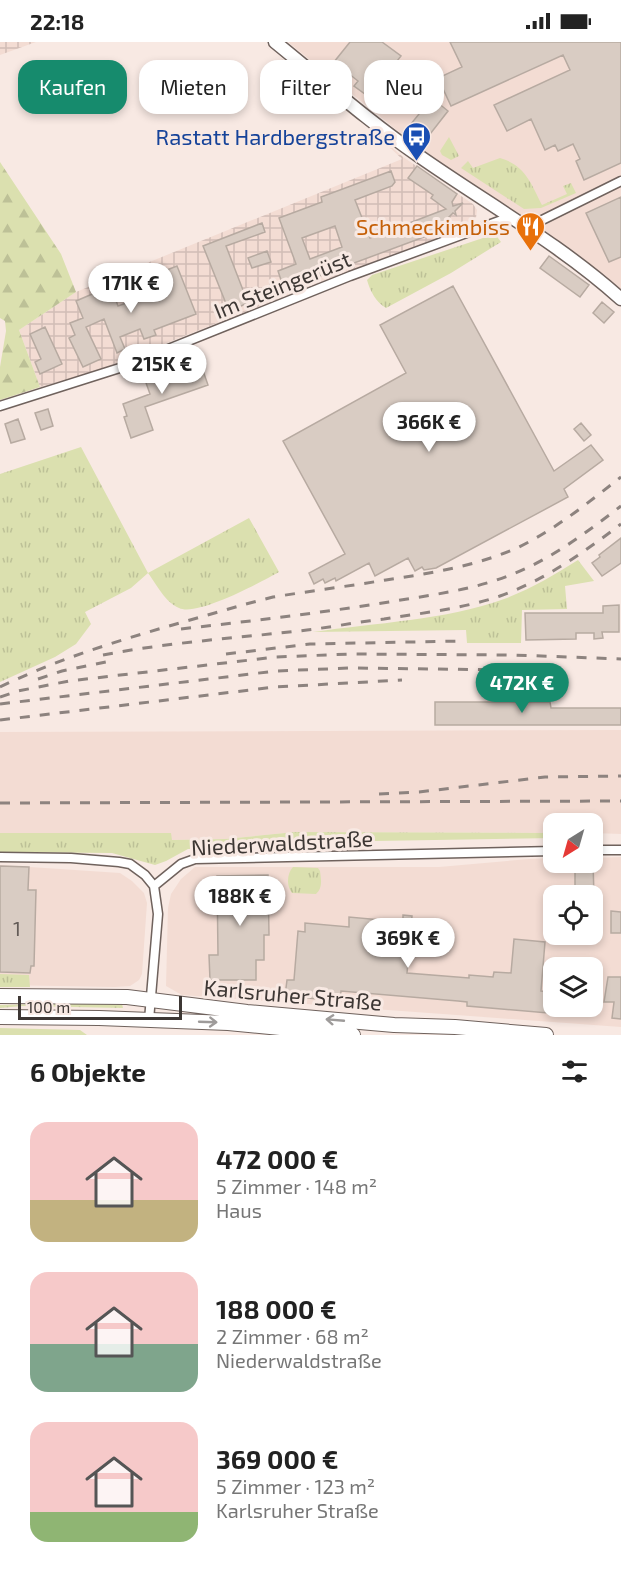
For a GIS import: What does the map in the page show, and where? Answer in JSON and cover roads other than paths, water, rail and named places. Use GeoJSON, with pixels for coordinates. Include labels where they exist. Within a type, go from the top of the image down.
{"type":"FeatureCollection","features":[{"type":"Feature","properties":{"kind":"main road","name":"Karlsruher Straße"},"geometry":{"type":"LineString","coordinates":[[0,996],[97,996],[394,1025],[546,1035]]}},
{"type":"Feature","properties":{"kind":"main road","name":"Karlsruher Straße"},"geometry":{"type":"LineString","coordinates":[[0,1017],[228,1023],[353,1035]]}},
{"type":"Feature","properties":{"kind":"street"},"geometry":{"type":"LineString","coordinates":[[275,42],[417,155],[586,270],[621,299]]}},
{"type":"Feature","properties":{"kind":"street"},"geometry":{"type":"LineString","coordinates":[[525,228],[621,181]]}},
{"type":"Feature","properties":{"kind":"street","name":"Im Steingerüst"},"geometry":{"type":"LineString","coordinates":[[0,406],[126,366],[350,276],[510,218]]}},
{"type":"Feature","properties":{"kind":"street"},"geometry":{"type":"LineString","coordinates":[[603,850],[621,850]]}},
{"type":"Feature","properties":{"kind":"street","name":"Niederwaldstraße"},"geometry":{"type":"LineString","coordinates":[[154,886],[182,864],[195,859],[543,851]]}},
{"type":"Feature","properties":{"kind":"street"},"geometry":{"type":"LineString","coordinates":[[0,857],[71,858],[118,862],[130,864],[145,875],[154,886],[158,914],[149,1020]]}},
{"type":"Feature","properties":{"kind":"railway"},"geometry":{"type":"LineString","coordinates":[[0,687],[90,650],[246,604],[273,597],[437,571],[503,554],[546,532],[621,477]]}},
{"type":"Feature","properties":{"kind":"railway"},"geometry":{"type":"LineString","coordinates":[[181,629],[363,606],[468,588],[498,580],[528,568],[556,552],[621,506]]}},
{"type":"Feature","properties":{"kind":"railway"},"geometry":{"type":"LineString","coordinates":[[103,655],[179,643],[316,629],[427,613],[471,604],[517,590],[533,582],[578,555],[621,524]]}},
{"type":"Feature","properties":{"kind":"railway"},"geometry":{"type":"LineString","coordinates":[[226,654],[310,644],[462,641]]}},
{"type":"Feature","properties":{"kind":"railway"},"geometry":{"type":"LineString","coordinates":[[0,697],[69,681],[276,657],[351,654],[513,655],[621,659]]}},
{"type":"Feature","properties":{"kind":"railway"},"geometry":{"type":"LineString","coordinates":[[38,679],[62,671],[115,660]]}},
{"type":"Feature","properties":{"kind":"railway"},"geometry":{"type":"LineString","coordinates":[[0,704],[276,671],[351,668],[513,670]]}},
{"type":"Feature","properties":{"kind":"railway"},"geometry":{"type":"LineString","coordinates":[[0,720],[275,687],[402,680]]}},
{"type":"Feature","properties":{"kind":"railway"},"geometry":{"type":"LineString","coordinates":[[379,794],[419,792],[545,777],[621,776]]}},
{"type":"Feature","properties":{"kind":"railway"},"geometry":{"type":"LineString","coordinates":[[0,803],[621,801]]}},
{"type":"Feature","properties":{"kind":"place","name":"Rastatt Hardbergstraße"},"geometry":{"type":"Point","coordinates":[416,162]}},
{"type":"Feature","properties":{"kind":"place","name":"Schmeckimbiss"},"geometry":{"type":"Point","coordinates":[531,252]}}]}
